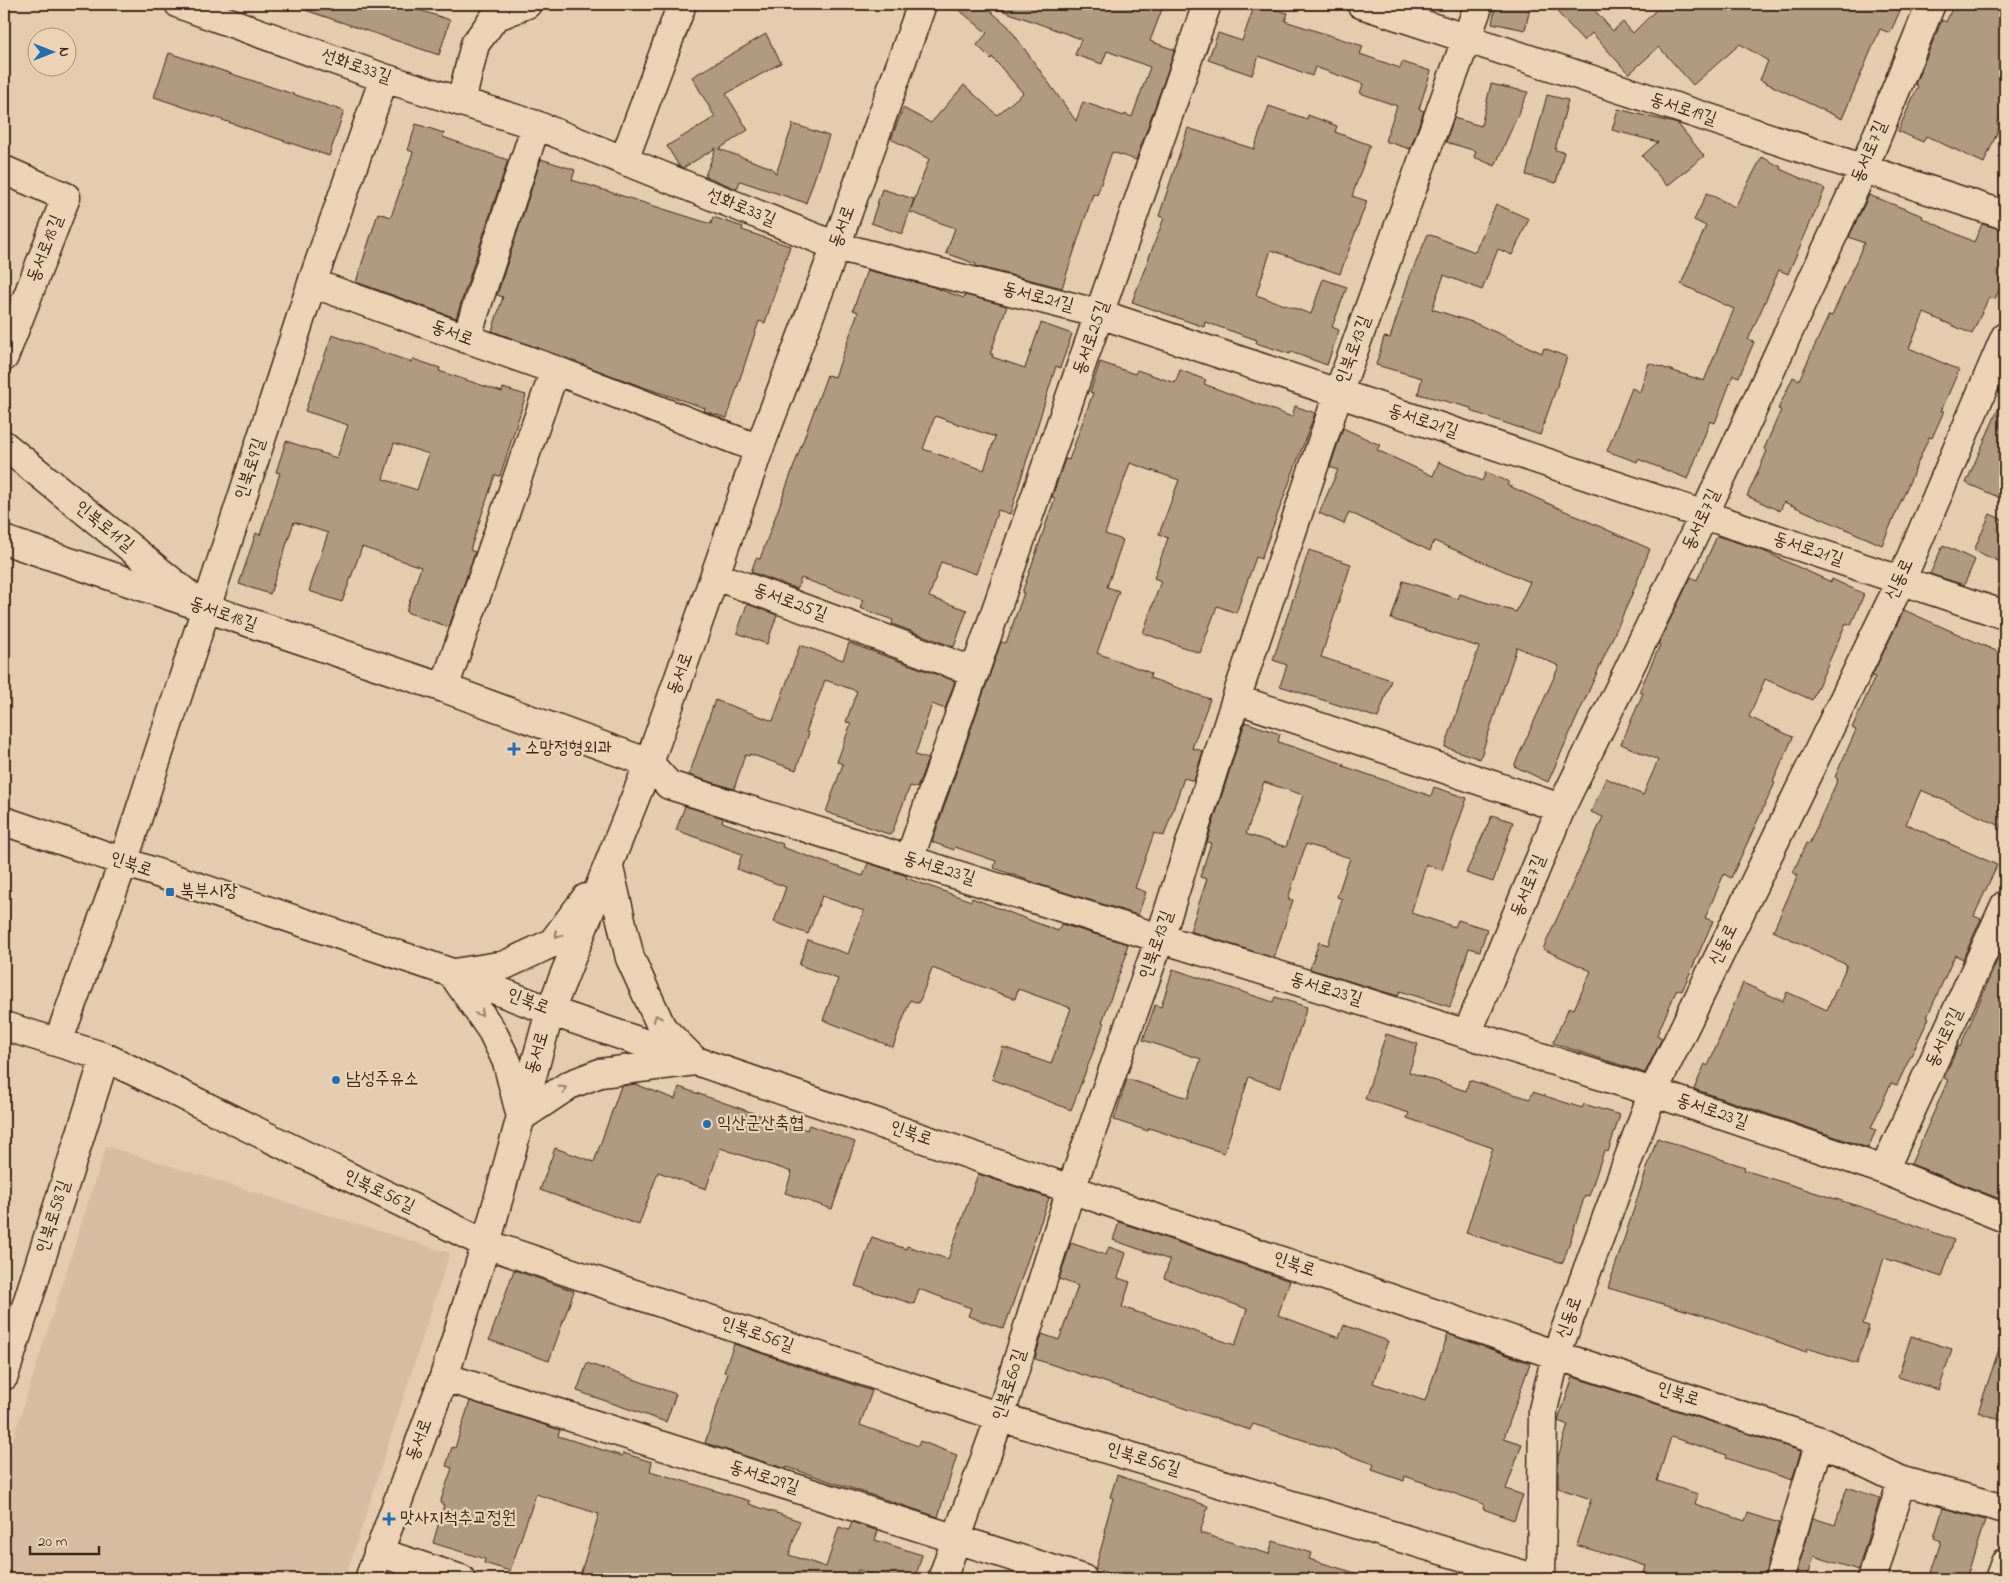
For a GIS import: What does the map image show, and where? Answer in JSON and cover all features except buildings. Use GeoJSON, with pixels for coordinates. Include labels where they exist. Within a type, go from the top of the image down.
{"type":"FeatureCollection","features":[{"type":"Feature","properties":{"kind":"street","name":"선화로33길"},"geometry":{"type":"LineString","coordinates":[[179,4],[384,78],[536,125],[836,246]]}},
{"type":"Feature","properties":{"kind":"street"},"geometry":{"type":"LineString","coordinates":[[461,102],[475,44],[495,17],[527,4]]}},
{"type":"Feature","properties":{"kind":"street"},"geometry":{"type":"LineString","coordinates":[[624,160],[682,4]]}},
{"type":"Feature","properties":{"kind":"street","name":"동서로"},"geometry":{"type":"LineString","coordinates":[[369,1579],[444,1377],[486,1244],[550,1011],[609,868],[649,763],[760,449],[836,246],[922,4]]}},
{"type":"Feature","properties":{"kind":"street","name":"동서로25길"},"geometry":{"type":"LineString","coordinates":[[909,860],[1206,4]]}},
{"type":"Feature","properties":{"kind":"street","name":"동서로19길"},"geometry":{"type":"LineString","coordinates":[[1361,4],[2005,215]]}},
{"type":"Feature","properties":{"kind":"street","name":"인북로13길"},"geometry":{"type":"LineString","coordinates":[[1071,1189],[1160,938],[1236,698],[1338,394],[1479,4]]}},
{"type":"Feature","properties":{"kind":"street","name":"동서로7길"},"geometry":{"type":"LineString","coordinates":[[1468,1034],[1561,808],[1704,515],[1863,170],[1931,4]]}},
{"type":"Feature","properties":{"kind":"street","name":"인북로9길"},"geometry":{"type":"LineString","coordinates":[[124,863],[312,283],[384,78]]}},
{"type":"Feature","properties":{"kind":"street"},"geometry":{"type":"LineString","coordinates":[[466,339],[536,125]]}},
{"type":"Feature","properties":{"kind":"street","name":"동서로18길"},"geometry":{"type":"LineString","coordinates":[[4,170],[66,197],[4,357]]}},
{"type":"Feature","properties":{"kind":"street","name":"동서로21길"},"geometry":{"type":"LineString","coordinates":[[836,246],[1100,314],[2005,615]]}},
{"type":"Feature","properties":{"kind":"street","name":"동서로"},"geometry":{"type":"LineString","coordinates":[[312,283],[555,370],[760,449]]}},
{"type":"Feature","properties":{"kind":"street","name":"신동로"},"geometry":{"type":"LineString","coordinates":[[1541,1579],[1543,1410],[1556,1355],[1653,1092],[1900,580],[2005,337]]}},
{"type":"Feature","properties":{"kind":"street"},"geometry":{"type":"LineString","coordinates":[[444,688],[555,370]]}},
{"type":"Feature","properties":{"kind":"street","name":"인북로11길"},"geometry":{"type":"LineString","coordinates":[[4,445],[205,609]]}},
{"type":"Feature","properties":{"kind":"street","name":"동서로18길"},"geometry":{"type":"LineString","coordinates":[[4,540],[444,688],[649,763]]}},
{"type":"Feature","properties":{"kind":"street","name":"동서로25길"},"geometry":{"type":"LineString","coordinates":[[716,576],[975,672]]}},
{"type":"Feature","properties":{"kind":"street"},"geometry":{"type":"LineString","coordinates":[[1236,698],[1561,808]]}},
{"type":"Feature","properties":{"kind":"street","name":"동서로23길"},"geometry":{"type":"LineString","coordinates":[[649,763],[669,785],[1653,1092],[1884,1170],[2005,1218]]}},
{"type":"Feature","properties":{"kind":"street","name":"인북로"},"geometry":{"type":"LineString","coordinates":[[4,821],[452,973],[550,1011],[695,1061],[1556,1355],[1820,1441],[1902,1481],[2005,1509]]}},
{"type":"Feature","properties":{"kind":"street"},"geometry":{"type":"LineString","coordinates":[[58,1042],[124,863]]}},
{"type":"Feature","properties":{"kind":"street"},"geometry":{"type":"LineString","coordinates":[[609,868],[552,943],[505,965],[452,973],[492,1031],[507,1062],[521,1117],[569,1085],[600,1073],[695,1061]]}},
{"type":"Feature","properties":{"kind":"street"},"geometry":{"type":"LineString","coordinates":[[609,868],[634,967],[662,1028],[695,1061]]}},
{"type":"Feature","properties":{"kind":"street","name":"동서로9길"},"geometry":{"type":"LineString","coordinates":[[1884,1170],[2005,906]]}},
{"type":"Feature","properties":{"kind":"street","name":"인북로56길"},"geometry":{"type":"LineString","coordinates":[[4,1026],[105,1057],[486,1244],[1000,1417],[1537,1579]]}},
{"type":"Feature","properties":{"kind":"street","name":"인북로58길"},"geometry":{"type":"LineString","coordinates":[[4,1376],[105,1057]]}},
{"type":"Feature","properties":{"kind":"street","name":"인북로60길"},"geometry":{"type":"LineString","coordinates":[[942,1579],[1000,1417],[1071,1189]]}},
{"type":"Feature","properties":{"kind":"street","name":"동서로29길"},"geometry":{"type":"LineString","coordinates":[[444,1377],[1083,1579]]}},
{"type":"Feature","properties":{"kind":"street"},"geometry":{"type":"LineString","coordinates":[[1779,1579],[1820,1441]]}},
{"type":"Feature","properties":{"kind":"street"},"geometry":{"type":"LineString","coordinates":[[1872,1579],[1902,1481]]}},
{"type":"Feature","properties":{"kind":"street"},"geometry":{"type":"LineString","coordinates":[[378,1552],[461,1579]]}},
{"type":"Feature","properties":{"kind":"street"},"geometry":{"type":"LineString","coordinates":[[2000,1579],[2005,1563]]}},
{"type":"Feature","properties":{"kind":"shaded area"},"geometry":{"type":"Polygon","coordinates":[[[106,1146],[450,1253],[345,1579],[4,1579],[4,1467],[106,1146]]]}},
{"type":"Feature","properties":{"kind":"place","name":"소망정형외과"},"geometry":{"type":"Point","coordinates":[514,749]}},
{"type":"Feature","properties":{"kind":"place","name":"북부시장"},"geometry":{"type":"Point","coordinates":[170,892]}},
{"type":"Feature","properties":{"kind":"place","name":"남성주유소"},"geometry":{"type":"Point","coordinates":[336,1080]}},
{"type":"Feature","properties":{"kind":"place","name":"익산군산축협"},"geometry":{"type":"Point","coordinates":[707,1124]}},
{"type":"Feature","properties":{"kind":"place","name":"맛사지척추교정원"},"geometry":{"type":"Point","coordinates":[389,1519]}}]}
